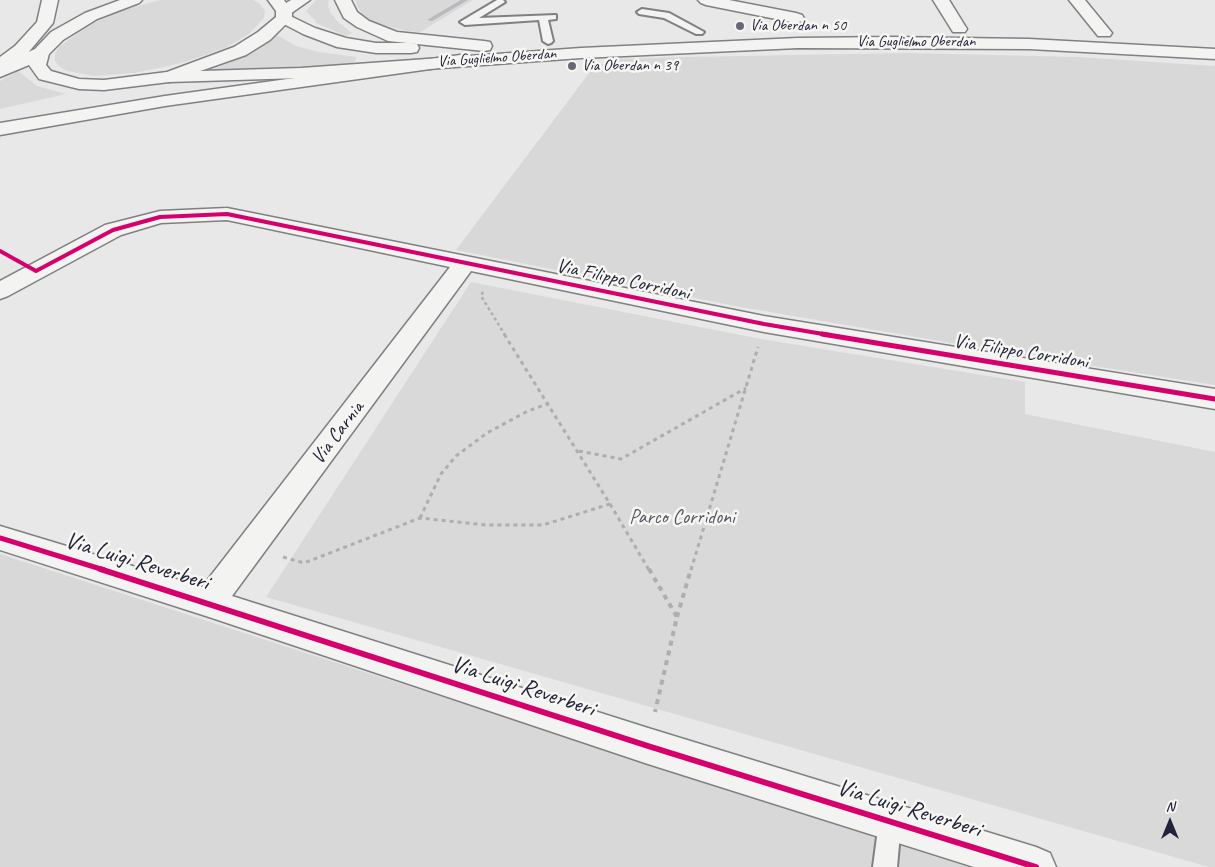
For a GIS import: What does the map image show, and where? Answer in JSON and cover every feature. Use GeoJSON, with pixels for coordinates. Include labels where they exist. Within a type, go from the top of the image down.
{"type":"FeatureCollection","features":[{"type":"Feature","properties":{"kind":"main road"},"geometry":{"type":"LineString","coordinates":[[0,65],[21,50],[45,23],[50,0]]}},
{"type":"Feature","properties":{"kind":"main road"},"geometry":{"type":"LineString","coordinates":[[0,72],[41,53],[57,36],[90,16],[134,0]]}},
{"type":"Feature","properties":{"kind":"main road"},"geometry":{"type":"LineString","coordinates":[[0,116],[130,83],[168,77],[240,51],[264,36],[281,10],[302,0]]}},
{"type":"Feature","properties":{"kind":"main road"},"geometry":{"type":"LineString","coordinates":[[342,0],[350,15],[363,24],[394,37],[484,46]]}},
{"type":"Feature","properties":{"kind":"main road","name":"Via Guglielmo Oberdan"},"geometry":{"type":"LineString","coordinates":[[706,0],[794,25]]}},
{"type":"Feature","properties":{"kind":"main road"},"geometry":{"type":"LineString","coordinates":[[791,0],[794,25],[808,37],[858,37],[891,42]]}},
{"type":"Feature","properties":{"kind":"main road","name":"Via Guglielmo Oberdan"},"geometry":{"type":"LineString","coordinates":[[942,0],[959,29]]}},
{"type":"Feature","properties":{"kind":"main road"},"geometry":{"type":"LineString","coordinates":[[1077,0],[1104,34]]}},
{"type":"Feature","properties":{"kind":"main road"},"geometry":{"type":"LineString","coordinates":[[57,36],[65,9]]}},
{"type":"Feature","properties":{"kind":"main road","name":"Via Guglielmo Oberdan"},"geometry":{"type":"LineString","coordinates":[[281,10],[309,31],[343,43],[367,47],[484,46],[794,25],[1104,34],[1215,40]]}},
{"type":"Feature","properties":{"kind":"main road","name":"Via Guglielmo Oberdan"},"geometry":{"type":"LineString","coordinates":[[168,77],[301,73],[460,60],[683,47],[891,42],[1029,44],[1215,54]]}},
{"type":"Feature","properties":{"kind":"main road"},"geometry":{"type":"LineString","coordinates":[[41,53],[37,65],[45,75],[79,84],[130,83]]}},
{"type":"Feature","properties":{"kind":"main road"},"geometry":{"type":"LineString","coordinates":[[0,129],[165,101],[460,60]]}},
{"type":"Feature","properties":{"kind":"main road","name":"Via Filippo Corridoni"},"geometry":{"type":"LineString","coordinates":[[2,288],[113,230],[160,217],[227,214],[764,324],[1215,400]]}},
{"type":"Feature","properties":{"kind":"main road","name":"Via Carnia"},"geometry":{"type":"LineString","coordinates":[[209,603],[465,263]]}},
{"type":"Feature","properties":{"kind":"main road","name":"Via Luigi Reverberi"},"geometry":{"type":"LineString","coordinates":[[0,538],[209,603],[648,746],[1036,867]]}},
{"type":"Feature","properties":{"kind":"lane"},"geometry":{"type":"LineString","coordinates":[[500,2],[465,22],[548,17],[548,41]]}},
{"type":"Feature","properties":{"kind":"lane"},"geometry":{"type":"LineString","coordinates":[[642,12],[666,15],[698,32]]}},
{"type":"Feature","properties":{"kind":"lane"},"geometry":{"type":"LineString","coordinates":[[885,867],[890,822]]}},
{"type":"Feature","properties":{"kind":"path"},"geometry":{"type":"LineString","coordinates":[[510,272],[488,285],[481,296],[579,451],[677,617]]}},
{"type":"Feature","properties":{"kind":"path"},"geometry":{"type":"LineString","coordinates":[[648,746],[677,617],[764,324]]}},
{"type":"Feature","properties":{"kind":"path"},"geometry":{"type":"LineString","coordinates":[[579,451],[621,459],[746,388]]}},
{"type":"Feature","properties":{"kind":"path"},"geometry":{"type":"LineString","coordinates":[[420,518],[441,474],[456,456],[487,433],[526,412],[549,403]]}},
{"type":"Feature","properties":{"kind":"path"},"geometry":{"type":"LineString","coordinates":[[251,548],[304,563],[420,518],[486,525],[543,525],[610,504]]}},
{"type":"Feature","properties":{"kind":"shaded area"},"geometry":{"type":"Polygon","coordinates":[[[907,53],[1079,57],[1215,66],[1215,385],[1010,353],[735,306],[456,250],[596,64],[610,64],[618,59],[907,53]]]}},
{"type":"Feature","properties":{"kind":"shaded area"},"geometry":{"type":"Polygon","coordinates":[[[0,554],[968,867],[0,867],[0,554]]]}},
{"type":"Feature","properties":{"kind":"green space"},"geometry":{"type":"Polygon","coordinates":[[[160,0],[253,0],[259,3],[265,11],[264,18],[249,34],[225,48],[185,62],[134,73],[94,76],[67,71],[55,61],[55,54],[59,47],[89,25],[123,10],[160,0]]]}},
{"type":"Feature","properties":{"kind":"green space"},"geometry":{"type":"Polygon","coordinates":[[[316,0],[329,0],[330,12],[338,22],[352,33],[346,36],[314,22],[316,21],[306,11],[316,0]]]}},
{"type":"Feature","properties":{"kind":"green space"},"geometry":{"type":"Polygon","coordinates":[[[356,0],[473,0],[420,32],[406,31],[373,22],[363,15],[357,6],[356,0]]]}},
{"type":"Feature","properties":{"kind":"green space"},"geometry":{"type":"Polygon","coordinates":[[[277,35],[296,46],[319,52],[357,57],[353,64],[201,74],[249,55],[277,35]]]}},
{"type":"Feature","properties":{"kind":"green space"},"geometry":{"type":"Polygon","coordinates":[[[18,71],[37,86],[66,94],[0,109],[0,81],[18,71]]]}},
{"type":"Feature","properties":{"kind":"green space","name":"Parco Corridoni"},"geometry":{"type":"Polygon","coordinates":[[[471,282],[761,339],[1025,382],[1025,414],[1215,452],[1215,867],[1209,867],[266,597],[471,282]]]}},
{"type":"Feature","properties":{"kind":"waterway"},"geometry":{"type":"LineString","coordinates":[[430,20],[465,0]]}},
{"type":"Feature","properties":{"kind":"cycle path"},"geometry":{"type":"LineString","coordinates":[[0,251],[36,271],[113,230],[160,217],[227,214],[764,324],[1215,399]]}},
{"type":"Feature","properties":{"kind":"cycle path"},"geometry":{"type":"LineString","coordinates":[[0,538],[209,603],[648,746],[1036,867]]}},
{"type":"Feature","properties":{"kind":"place","name":"Via Oberdan n 50"},"geometry":{"type":"Point","coordinates":[740,26]}},
{"type":"Feature","properties":{"kind":"place","name":"Via Oberdan n 39"},"geometry":{"type":"Point","coordinates":[572,66]}}]}
